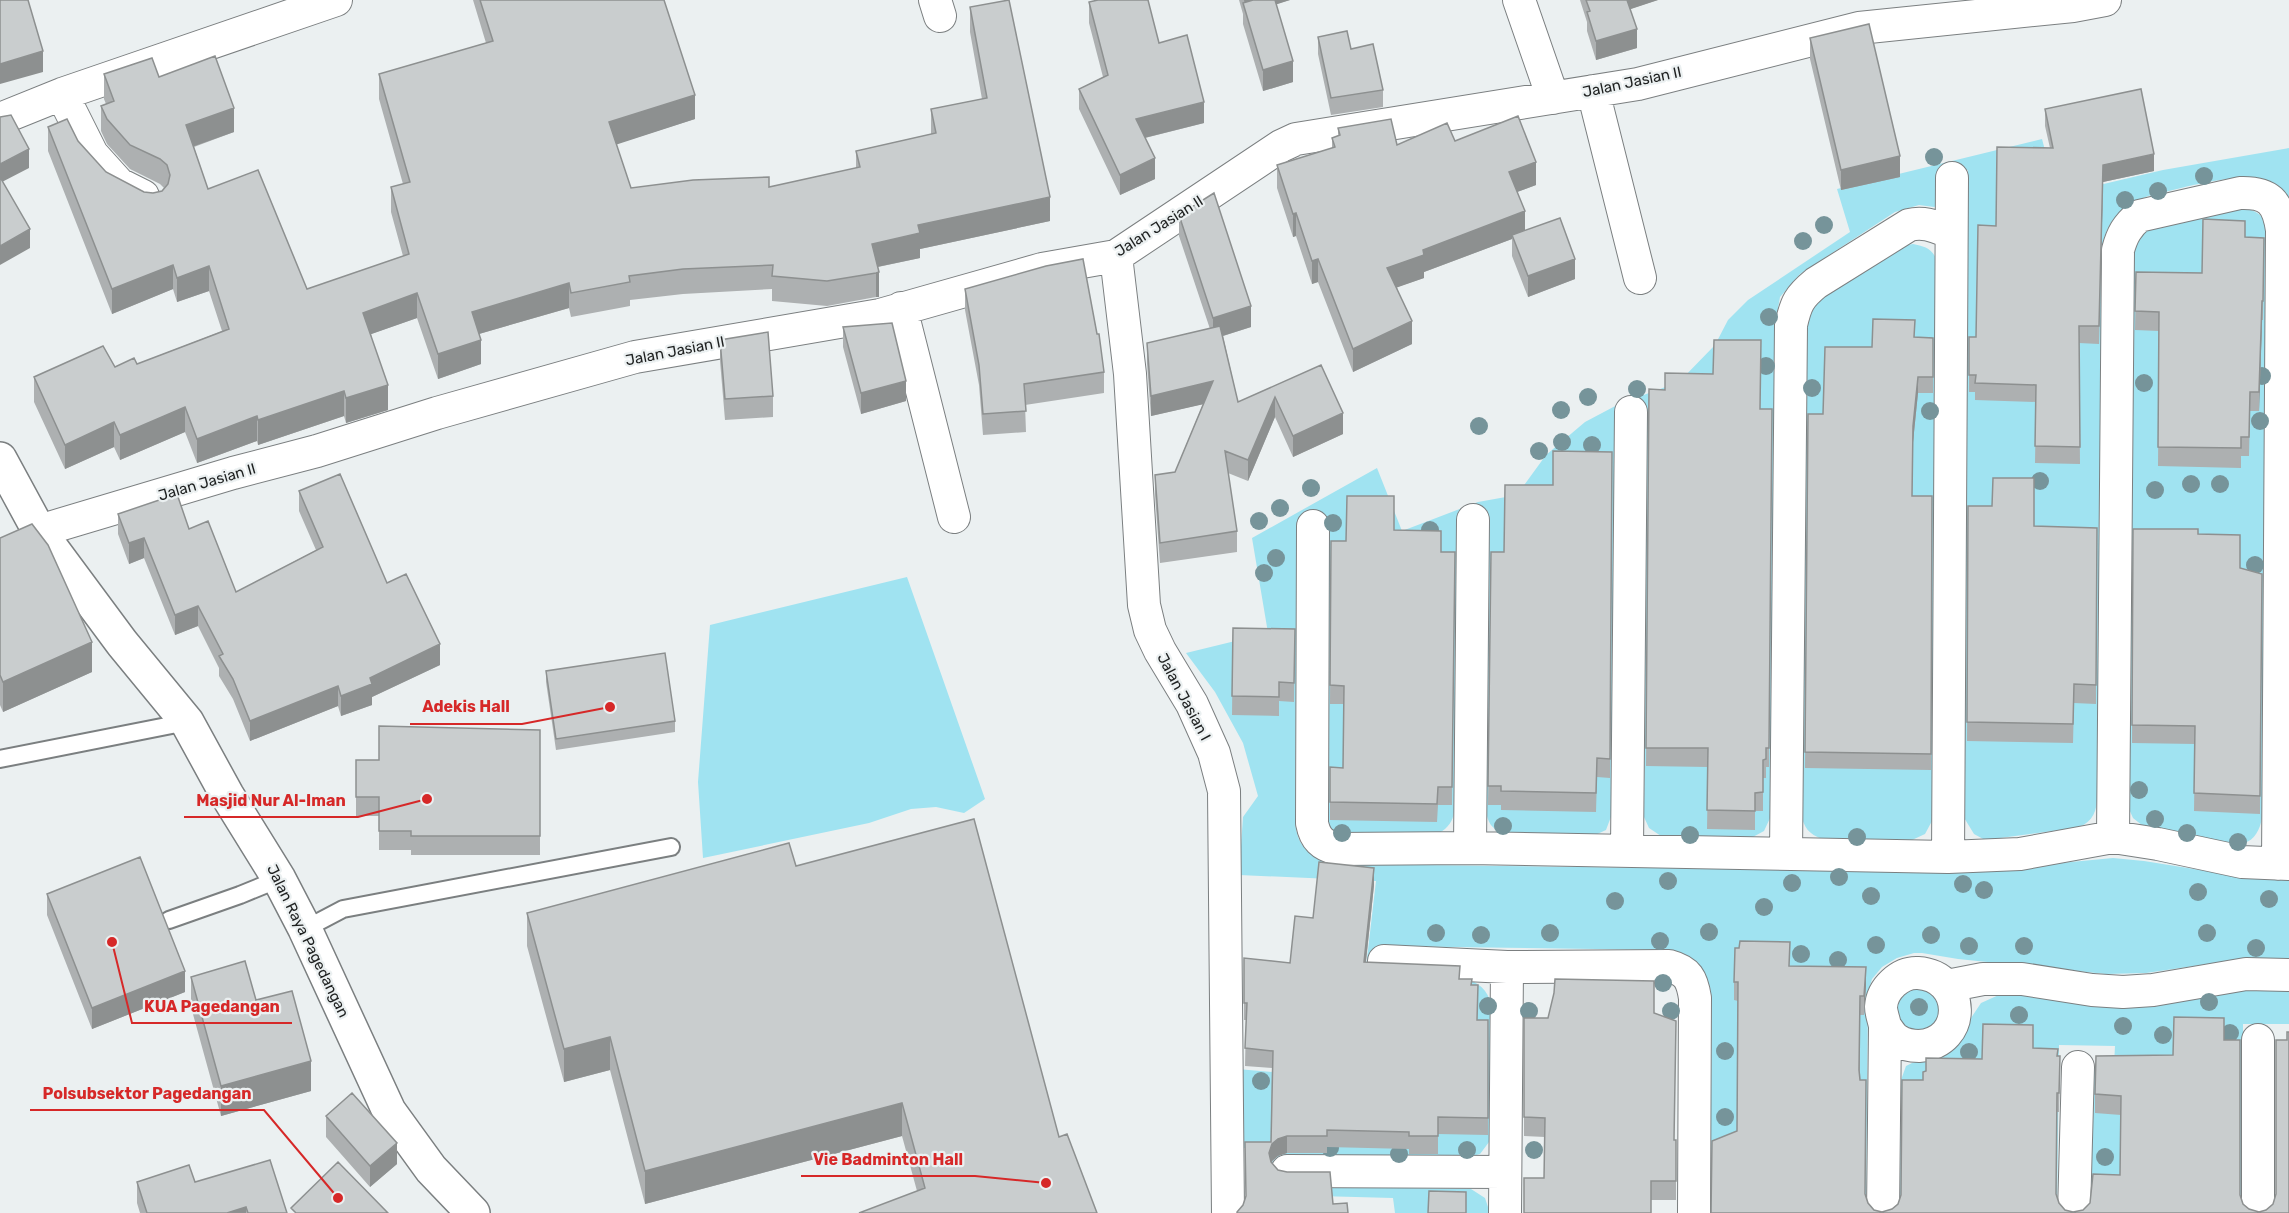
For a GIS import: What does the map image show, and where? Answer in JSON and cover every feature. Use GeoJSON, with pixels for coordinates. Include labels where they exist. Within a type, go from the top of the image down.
{"type":"FeatureCollection","features":[{"type":"Feature","properties":{"kind":"street"},"geometry":{"type":"LineString","coordinates":[[0,119],[63,94],[336,0]]}},
{"type":"Feature","properties":{"kind":"street"},"geometry":{"type":"LineString","coordinates":[[1520,0],[1553,98]]}},
{"type":"Feature","properties":{"kind":"street","name":"Jalan Jasian II"},"geometry":{"type":"LineString","coordinates":[[39,531],[233,473],[317,452],[437,413],[634,357],[880,315],[1042,269],[1116,256],[1281,146],[1296,139],[1638,84],[1859,28],[2073,6],[2105,0]]}},
{"type":"Feature","properties":{"kind":"street"},"geometry":{"type":"LineString","coordinates":[[1593,91],[1640,278]]}},
{"type":"Feature","properties":{"kind":"street"},"geometry":{"type":"LineString","coordinates":[[63,94],[92,154],[118,184],[152,200]]}},
{"type":"Feature","properties":{"kind":"street"},"geometry":{"type":"LineString","coordinates":[[1948,857],[1952,178]]}},
{"type":"Feature","properties":{"kind":"street"},"geometry":{"type":"LineString","coordinates":[[1313,526],[1312,823],[1314,834],[1319,841],[1337,849],[1627,850],[1948,857],[2020,854],[2113,837],[2242,862],[2283,864],[2282,230],[2280,214],[2275,204],[2254,192],[2240,193],[2139,216],[2129,224],[2121,236],[2118,250],[2113,837]]}},
{"type":"Feature","properties":{"kind":"street"},"geometry":{"type":"LineString","coordinates":[[1786,854],[1791,325],[1796,305],[1803,294],[1816,283],[1909,225],[1920,222],[1952,233]]}},
{"type":"Feature","properties":{"kind":"street","name":"Jalan Jasian I"},"geometry":{"type":"LineString","coordinates":[[1116,256],[1130,374],[1144,605],[1150,630],[1192,704],[1214,753],[1224,791],[1228,1213]]}},
{"type":"Feature","properties":{"kind":"street"},"geometry":{"type":"LineString","coordinates":[[901,308],[954,517]]}},
{"type":"Feature","properties":{"kind":"street"},"geometry":{"type":"LineString","coordinates":[[1627,850],[1631,412]]}},
{"type":"Feature","properties":{"kind":"street","name":"Jalan Raya Pagedangan"},"geometry":{"type":"LineString","coordinates":[[0,459],[39,531],[122,643],[187,722],[227,795],[279,879],[305,929],[388,1111],[431,1169],[473,1213]]}},
{"type":"Feature","properties":{"kind":"street"},"geometry":{"type":"LineString","coordinates":[[1470,848],[1473,520]]}},
{"type":"Feature","properties":{"kind":"street"},"geometry":{"type":"LineString","coordinates":[[1384,961],[1507,967],[1669,966],[1682,969],[1692,980],[1695,998],[1694,1213]]}},
{"type":"Feature","properties":{"kind":"street"},"geometry":{"type":"LineString","coordinates":[[1505,1213],[1507,967]]}},
{"type":"Feature","properties":{"kind":"street"},"geometry":{"type":"LineString","coordinates":[[1883,1213],[1885,1026],[1881,1008],[1886,990],[1899,978],[1916,972],[1933,975],[1947,986],[1955,1003],[1954,1020],[1945,1036],[1930,1045],[1912,1046],[1896,1040],[1885,1026]]}},
{"type":"Feature","properties":{"kind":"street"},"geometry":{"type":"LineString","coordinates":[[1947,986],[1983,979],[2022,979],[2092,990],[2123,992],[2154,990],[2246,974],[2289,975]]}},
{"type":"Feature","properties":{"kind":"street"},"geometry":{"type":"LineString","coordinates":[[2258,1040],[2258,1213]]}},
{"type":"Feature","properties":{"kind":"street"},"geometry":{"type":"LineString","coordinates":[[2074,1213],[2078,1067]]}},
{"type":"Feature","properties":{"kind":"street"},"geometry":{"type":"LineString","coordinates":[[1287,1171],[1505,1172]]}},
{"type":"Feature","properties":{"kind":"lane"},"geometry":{"type":"LineString","coordinates":[[0,759],[187,722]]}},
{"type":"Feature","properties":{"kind":"lane"},"geometry":{"type":"LineString","coordinates":[[305,929],[343,909],[671,847]]}},
{"type":"Feature","properties":{"kind":"lane"},"geometry":{"type":"LineString","coordinates":[[170,920],[279,879]]}},
{"type":"Feature","properties":{"kind":"shaded area"},"geometry":{"type":"Polygon","coordinates":[[[2042,139],[2057,195],[2163,170],[2289,148],[2289,200],[2268,182],[2257,179],[2227,179],[2192,186],[2148,196],[2130,205],[2116,216],[2104,240],[2102,250],[2097,801],[2095,811],[2088,822],[2075,828],[1985,840],[1974,834],[1963,816],[1968,170],[1938,176],[1937,206],[1919,205],[1895,212],[1800,274],[1780,297],[1775,325],[1771,816],[1764,831],[1751,838],[1661,836],[1649,828],[1644,817],[1647,409],[1617,408],[1612,814],[1606,830],[1593,836],[1503,834],[1491,825],[1488,818],[1486,810],[1488,511],[1457,521],[1454,812],[1450,824],[1439,833],[1340,833],[1329,830],[1325,821],[1328,519],[1297,528],[1296,831],[1308,852],[1340,864],[1967,872],[2113,858],[2225,874],[2289,876],[2289,961],[2235,960],[2146,973],[2106,974],[1958,959],[1922,953],[1897,958],[1882,967],[1872,979],[1868,993],[1866,1213],[1710,1213],[1712,1000],[1705,974],[1694,961],[1679,952],[1669,950],[1378,946],[1377,977],[1468,979],[1482,987],[1490,999],[1492,1010],[1489,1142],[1480,1154],[1469,1157],[1280,1155],[1280,1186],[1471,1189],[1485,1198],[1490,1213],[1395,1213],[1393,1198],[1318,1196],[1268,1203],[1266,1148],[1237,1148],[1237,1069],[1353,1079],[1376,881],[1239,875],[1243,817],[1258,796],[1243,743],[1215,692],[1186,653],[1268,633],[1252,538],[1377,468],[1402,531],[1478,502],[1517,495],[1546,455],[1585,422],[1619,404],[1679,382],[1715,345],[1728,320],[1748,300],[1850,232],[1837,189],[2042,139]]]}},
{"type":"Feature","properties":{"kind":"shaded area"},"geometry":{"type":"Polygon","coordinates":[[[2242,208],[2259,214],[2267,230],[2262,818],[2254,837],[2248,842],[2236,844],[2143,826],[2133,818],[2129,809],[2133,250],[2136,239],[2145,231],[2242,208]]]}},
{"type":"Feature","properties":{"kind":"shaded area"},"geometry":{"type":"Polygon","coordinates":[[[1913,244],[1928,249],[1934,254],[1937,262],[1932,821],[1925,834],[1912,840],[1822,839],[1808,830],[1801,814],[1806,325],[1811,309],[1831,290],[1890,253],[1913,244]]]}},
{"type":"Feature","properties":{"kind":"shaded area"},"geometry":{"type":"Polygon","coordinates":[[[907,577],[985,799],[964,813],[936,807],[911,809],[869,823],[703,858],[698,782],[710,625],[907,577]]]}},
{"type":"Feature","properties":{"kind":"shaded area"},"geometry":{"type":"Polygon","coordinates":[[[1930,986],[1945,1015],[1924,1034],[1901,1026],[1895,1008],[1906,987],[1930,986]]]}},
{"type":"Feature","properties":{"kind":"shaded area"},"geometry":{"type":"Polygon","coordinates":[[[2239,989],[2289,989],[2289,1024],[2243,1024],[2242,1213],[2088,1213],[2090,1075],[2097,1066],[2114,1065],[2115,1046],[2059,1045],[2057,1213],[1900,1213],[1901,1080],[1906,1066],[1938,1056],[1969,1021],[1981,1003],[2001,994],[2093,1005],[2132,1007],[2167,1004],[2239,989]]]}},
{"type":"Feature","properties":{"kind":"building"},"geometry":{"type":"Polygon","coordinates":[[[0,0],[28,0],[43,51],[0,64],[0,0]]]}},
{"type":"Feature","properties":{"kind":"building"},"geometry":{"type":"Polygon","coordinates":[[[480,0],[664,0],[695,95],[609,122],[631,188],[693,180],[769,177],[769,187],[860,167],[856,151],[936,133],[931,109],[987,98],[970,7],[1009,0],[1050,197],[918,225],[920,233],[872,244],[879,272],[876,273],[827,281],[772,276],[773,265],[683,269],[629,276],[630,282],[571,293],[569,283],[472,312],[481,340],[438,354],[417,293],[363,313],[388,385],[346,398],[344,391],[258,420],[257,416],[197,439],[185,407],[120,435],[114,422],[65,445],[34,377],[103,346],[115,367],[134,358],[137,364],[229,329],[209,266],[177,278],[173,265],[112,289],[48,127],[67,119],[78,141],[106,172],[144,192],[162,191],[168,184],[170,175],[167,165],[160,159],[130,145],[107,119],[101,106],[114,101],[104,74],[152,58],[159,77],[215,56],[234,108],[186,125],[208,189],[258,170],[307,289],[409,254],[391,187],[410,182],[379,74],[493,41],[480,0]]]}},
{"type":"Feature","properties":{"kind":"building"},"geometry":{"type":"Polygon","coordinates":[[[1148,0],[1159,43],[1187,35],[1204,102],[1136,119],[1155,158],[1120,175],[1079,89],[1108,75],[1089,2],[1148,0]]]}},
{"type":"Feature","properties":{"kind":"building"},"geometry":{"type":"Polygon","coordinates":[[[1253,0],[1275,0],[1293,61],[1263,70],[1243,3],[1253,0]]]}},
{"type":"Feature","properties":{"kind":"building"},"geometry":{"type":"Polygon","coordinates":[[[1586,0],[1627,0],[1637,29],[1596,41],[1587,12],[1590,11],[1586,0]]]}},
{"type":"Feature","properties":{"kind":"building"},"geometry":{"type":"Polygon","coordinates":[[[1869,24],[1900,156],[1841,170],[1810,38],[1869,24]]]}},
{"type":"Feature","properties":{"kind":"building"},"geometry":{"type":"Polygon","coordinates":[[[1347,31],[1351,49],[1373,44],[1383,90],[1331,98],[1318,37],[1347,31]]]}},
{"type":"Feature","properties":{"kind":"building"},"geometry":{"type":"Polygon","coordinates":[[[2141,89],[2154,154],[2103,165],[2099,326],[2079,326],[2080,447],[2035,446],[2036,385],[1975,383],[1976,375],[1969,375],[1969,337],[1976,337],[1978,225],[1996,226],[1997,147],[2053,148],[2045,109],[2141,89]]]}},
{"type":"Feature","properties":{"kind":"building"},"geometry":{"type":"Polygon","coordinates":[[[11,115],[29,149],[0,164],[0,117],[11,115]]]}},
{"type":"Feature","properties":{"kind":"building"},"geometry":{"type":"Polygon","coordinates":[[[1518,116],[1536,162],[1509,172],[1525,211],[1423,250],[1424,255],[1387,268],[1412,321],[1353,349],[1318,259],[1312,261],[1277,165],[1335,147],[1332,138],[1340,135],[1338,128],[1391,119],[1397,145],[1447,123],[1455,141],[1518,116]]]}},
{"type":"Feature","properties":{"kind":"building"},"geometry":{"type":"Polygon","coordinates":[[[0,177],[30,229],[0,246],[0,177]]]}},
{"type":"Feature","properties":{"kind":"building"},"geometry":{"type":"Polygon","coordinates":[[[1214,193],[1251,306],[1213,318],[1179,215],[1214,193]]]}},
{"type":"Feature","properties":{"kind":"building"},"geometry":{"type":"Polygon","coordinates":[[[1560,218],[1575,259],[1528,276],[1512,235],[1560,218]]]}},
{"type":"Feature","properties":{"kind":"building"},"geometry":{"type":"Polygon","coordinates":[[[2203,219],[2245,221],[2245,237],[2264,238],[2259,392],[2250,392],[2249,437],[2241,437],[2241,448],[2158,447],[2159,312],[2135,311],[2136,272],[2202,273],[2203,219]]]}},
{"type":"Feature","properties":{"kind":"building"},"geometry":{"type":"Polygon","coordinates":[[[1083,259],[1097,334],[1099,334],[1104,372],[1024,384],[1026,411],[983,414],[979,365],[965,289],[1046,266],[1083,259]]]}},
{"type":"Feature","properties":{"kind":"building"},"geometry":{"type":"Polygon","coordinates":[[[1873,319],[1915,320],[1914,337],[1933,338],[1933,377],[1918,377],[1913,426],[1912,496],[1932,496],[1931,754],[1805,752],[1808,414],[1823,414],[1825,347],[1872,347],[1873,319]]]}},
{"type":"Feature","properties":{"kind":"building"},"geometry":{"type":"Polygon","coordinates":[[[892,323],[906,381],[861,393],[843,327],[892,323]]]}},
{"type":"Feature","properties":{"kind":"building"},"geometry":{"type":"Polygon","coordinates":[[[1220,326],[1238,402],[1321,365],[1343,413],[1293,436],[1275,397],[1248,460],[1225,451],[1237,531],[1160,543],[1155,475],[1175,472],[1213,381],[1151,396],[1147,343],[1220,326]]]}},
{"type":"Feature","properties":{"kind":"building"},"geometry":{"type":"Polygon","coordinates":[[[768,332],[773,396],[725,399],[720,340],[768,332]]]}},
{"type":"Feature","properties":{"kind":"building"},"geometry":{"type":"Polygon","coordinates":[[[1714,340],[1761,340],[1760,409],[1772,409],[1769,748],[1766,748],[1766,759],[1763,760],[1763,792],[1755,793],[1755,811],[1707,810],[1708,748],[1646,748],[1649,389],[1665,390],[1665,373],[1713,374],[1714,340]]]}},
{"type":"Feature","properties":{"kind":"building"},"geometry":{"type":"Polygon","coordinates":[[[1553,451],[1612,452],[1610,759],[1597,758],[1596,793],[1501,791],[1501,786],[1488,786],[1491,552],[1504,552],[1505,485],[1553,485],[1553,451]]]}},
{"type":"Feature","properties":{"kind":"building"},"geometry":{"type":"Polygon","coordinates":[[[340,474],[387,583],[406,574],[440,644],[370,678],[372,684],[341,696],[338,686],[250,721],[233,679],[219,656],[223,654],[198,606],[175,615],[144,538],[129,543],[118,514],[177,494],[189,529],[208,521],[236,592],[323,547],[299,491],[340,474]]]}},
{"type":"Feature","properties":{"kind":"building"},"geometry":{"type":"Polygon","coordinates":[[[1993,478],[2034,478],[2034,526],[2097,528],[2096,685],[2074,684],[2073,724],[1967,722],[1968,506],[1992,506],[1993,478]]]}},
{"type":"Feature","properties":{"kind":"building"},"geometry":{"type":"Polygon","coordinates":[[[1347,496],[1394,496],[1394,530],[1441,531],[1441,552],[1455,552],[1452,787],[1438,787],[1437,804],[1330,802],[1330,767],[1343,768],[1344,686],[1330,685],[1331,541],[1346,541],[1347,496]]]}},
{"type":"Feature","properties":{"kind":"building"},"geometry":{"type":"Polygon","coordinates":[[[32,524],[48,545],[92,642],[3,682],[0,675],[0,538],[32,524]]]}},
{"type":"Feature","properties":{"kind":"building"},"geometry":{"type":"Polygon","coordinates":[[[2133,529],[2198,529],[2198,534],[2240,535],[2240,568],[2262,574],[2260,796],[2194,793],[2195,726],[2132,725],[2133,529]]]}},
{"type":"Feature","properties":{"kind":"building"},"geometry":{"type":"Polygon","coordinates":[[[1233,628],[1295,629],[1294,683],[1279,682],[1279,697],[1232,696],[1233,628]]]}},
{"type":"Feature","properties":{"kind":"building"},"geometry":{"type":"Polygon","coordinates":[[[665,653],[675,721],[556,739],[546,671],[665,653]]]}},
{"type":"Feature","properties":{"kind":"building"},"geometry":{"type":"Polygon","coordinates":[[[379,726],[540,730],[540,836],[411,836],[411,831],[379,831],[379,797],[356,797],[356,760],[379,760],[379,726]]]}},
{"type":"Feature","properties":{"kind":"building"},"geometry":{"type":"Polygon","coordinates":[[[974,819],[1059,1137],[1067,1134],[1097,1213],[859,1213],[925,1188],[902,1103],[645,1171],[610,1037],[564,1049],[527,913],[789,843],[796,866],[974,819]]]}},
{"type":"Feature","properties":{"kind":"building"},"geometry":{"type":"Polygon","coordinates":[[[140,857],[185,971],[92,1008],[47,894],[140,857]]]}},
{"type":"Feature","properties":{"kind":"building"},"geometry":{"type":"Polygon","coordinates":[[[1319,862],[1374,868],[1364,962],[1460,966],[1459,979],[1472,979],[1471,985],[1478,985],[1477,1020],[1488,1020],[1488,1118],[1438,1117],[1438,1136],[1409,1136],[1409,1132],[1327,1130],[1327,1136],[1287,1136],[1278,1139],[1272,1144],[1269,1153],[1271,1162],[1278,1170],[1330,1172],[1333,1204],[1347,1203],[1348,1213],[1237,1213],[1246,1196],[1245,1142],[1271,1142],[1273,1051],[1245,1048],[1247,1003],[1244,1003],[1244,958],[1290,963],[1295,916],[1313,918],[1319,862]]]}},
{"type":"Feature","properties":{"kind":"building"},"geometry":{"type":"Polygon","coordinates":[[[1740,941],[1790,942],[1789,966],[1866,967],[1864,996],[1860,996],[1859,1070],[1860,1080],[1866,1080],[1865,1194],[1874,1210],[1882,1212],[1892,1209],[1898,1204],[1901,1195],[1902,1080],[1923,1080],[1926,1058],[1982,1059],[1983,1024],[2033,1025],[2033,1048],[2058,1049],[2057,1056],[2060,1056],[2059,1093],[2057,1093],[2056,1194],[2065,1210],[2073,1212],[2083,1210],[2090,1203],[2093,1174],[2120,1175],[2121,1096],[2095,1094],[2096,1056],[2173,1055],[2174,1017],[2224,1018],[2224,1040],[2240,1040],[2240,1195],[2243,1204],[2259,1212],[2273,1204],[2276,1194],[2276,1040],[2287,1040],[2287,1032],[2289,1032],[2289,1213],[1711,1213],[1712,1141],[1737,1131],[1738,982],[1734,982],[1735,948],[1739,948],[1740,941]]]}},
{"type":"Feature","properties":{"kind":"building"},"geometry":{"type":"Polygon","coordinates":[[[245,961],[256,1000],[292,991],[311,1061],[221,1086],[191,977],[245,961]]]}},
{"type":"Feature","properties":{"kind":"building"},"geometry":{"type":"Polygon","coordinates":[[[1555,979],[1654,981],[1654,1013],[1676,1021],[1674,1140],[1676,1140],[1676,1181],[1651,1181],[1651,1213],[1524,1213],[1524,1178],[1544,1178],[1545,1118],[1524,1117],[1524,1018],[1548,1018],[1555,979]]]}},
{"type":"Feature","properties":{"kind":"building"},"geometry":{"type":"Polygon","coordinates":[[[352,1093],[397,1143],[370,1166],[326,1116],[352,1093]]]}},
{"type":"Feature","properties":{"kind":"building"},"geometry":{"type":"Polygon","coordinates":[[[270,1160],[287,1213],[248,1213],[246,1207],[227,1213],[147,1213],[137,1182],[189,1165],[195,1182],[270,1160]]]}},
{"type":"Feature","properties":{"kind":"building"},"geometry":{"type":"Polygon","coordinates":[[[338,1162],[388,1213],[296,1213],[291,1208],[338,1162]]]}},
{"type":"Feature","properties":{"kind":"building"},"geometry":{"type":"Polygon","coordinates":[[[1429,1191],[1466,1192],[1466,1213],[1428,1213],[1429,1191]]]}},
{"type":"Feature","properties":{"kind":"place","name":"Adekis Hall"},"geometry":{"type":"Point","coordinates":[610,707]}},
{"type":"Feature","properties":{"kind":"place","name":"Masjid Nur Al-Iman"},"geometry":{"type":"Point","coordinates":[427,799]}},
{"type":"Feature","properties":{"kind":"place","name":"KUA Pagedangan"},"geometry":{"type":"Point","coordinates":[112,942]}},
{"type":"Feature","properties":{"kind":"place","name":"Vie Badminton Hall"},"geometry":{"type":"Point","coordinates":[1046,1183]}},
{"type":"Feature","properties":{"kind":"place","name":"Polsubsektor Pagedangan"},"geometry":{"type":"Point","coordinates":[338,1198]}}]}
